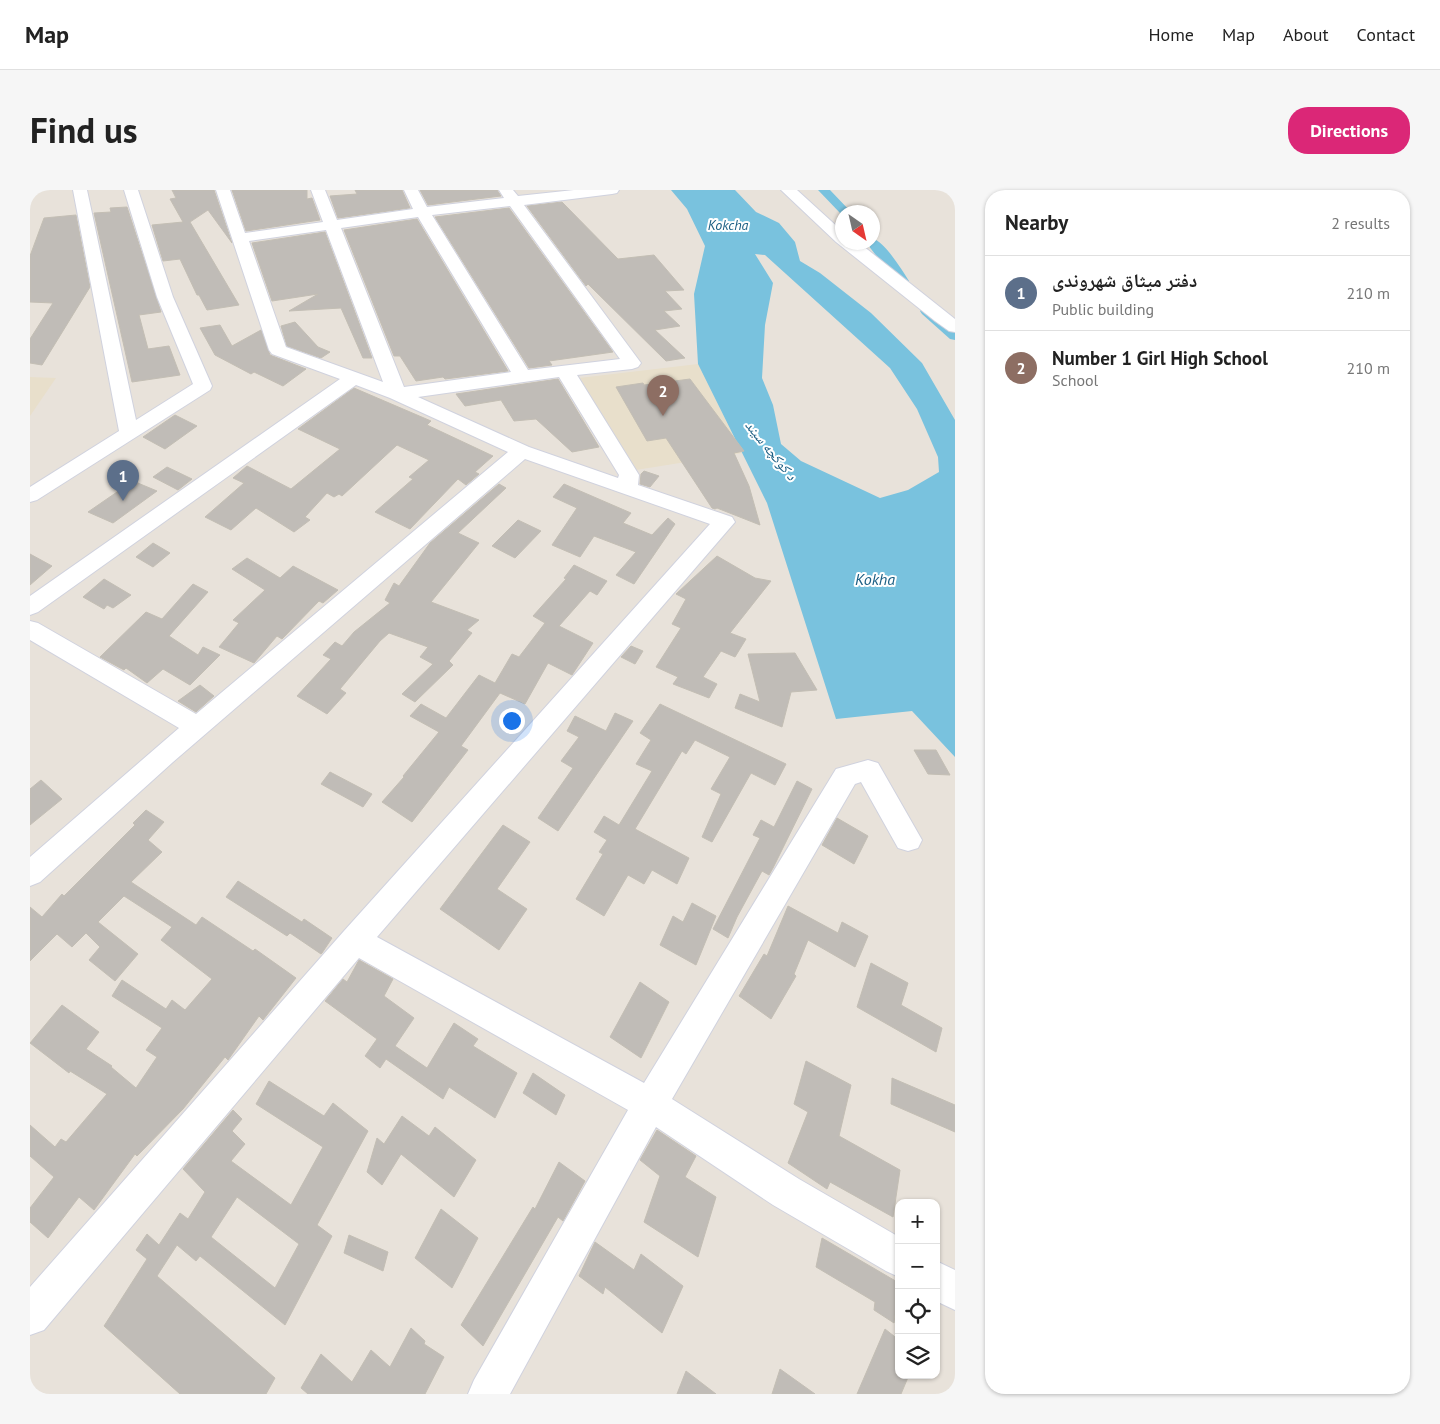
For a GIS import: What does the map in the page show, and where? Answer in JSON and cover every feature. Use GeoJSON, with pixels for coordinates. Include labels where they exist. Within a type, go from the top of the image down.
{"type":"FeatureCollection","features":[{"type":"Feature","properties":{"kind":"street"},"geometry":{"type":"LineString","coordinates":[[80,190],[129,433]]}},
{"type":"Feature","properties":{"kind":"street"},"geometry":{"type":"LineString","coordinates":[[30,496],[203,386],[165,297],[131,190]]}},
{"type":"Feature","properties":{"kind":"street"},"geometry":{"type":"LineString","coordinates":[[30,1316],[355,940],[724,522],[522,450],[398,394],[278,350],[223,190]]}},
{"type":"Feature","properties":{"kind":"street"},"geometry":{"type":"LineString","coordinates":[[318,190],[398,394]]}},
{"type":"Feature","properties":{"kind":"street"},"geometry":{"type":"LineString","coordinates":[[411,190],[422,212],[522,376]]}},
{"type":"Feature","properties":{"kind":"street"},"geometry":{"type":"LineString","coordinates":[[240,238],[422,212],[510,196],[612,190]]}},
{"type":"Feature","properties":{"kind":"street"},"geometry":{"type":"LineString","coordinates":[[788,190],[835,233]]}},
{"type":"Feature","properties":{"kind":"street"},"geometry":{"type":"LineString","coordinates":[[398,394],[522,376],[632,363],[510,196]]}},
{"type":"Feature","properties":{"kind":"street"},"geometry":{"type":"LineString","coordinates":[[857,250],[921,300],[933,312],[955,327]]}},
{"type":"Feature","properties":{"kind":"street"},"geometry":{"type":"LineString","coordinates":[[565,371],[629,474],[627,488]]}},
{"type":"Feature","properties":{"kind":"street"},"geometry":{"type":"LineString","coordinates":[[30,607],[355,377]]}},
{"type":"Feature","properties":{"kind":"street"},"geometry":{"type":"LineString","coordinates":[[30,874],[198,727],[522,450]]}},
{"type":"Feature","properties":{"kind":"street"},"geometry":{"type":"LineString","coordinates":[[30,629],[198,727]]}},
{"type":"Feature","properties":{"kind":"street"},"geometry":{"type":"LineString","coordinates":[[488,1394],[650,1104],[846,776],[868,770],[908,840]]}},
{"type":"Feature","properties":{"kind":"street"},"geometry":{"type":"LineString","coordinates":[[355,940],[650,1104],[786,1192],[895,1256]]}},
{"type":"Feature","properties":{"kind":"street"},"geometry":{"type":"LineString","coordinates":[[940,1282],[955,1291]]}},
{"type":"Feature","properties":{"kind":"shaded area"},"geometry":{"type":"Polygon","coordinates":[[[698,364],[742,453],[636,470],[579,378],[698,364]]]}},
{"type":"Feature","properties":{"kind":"shaded area"},"geometry":{"type":"Polygon","coordinates":[[[30,377],[56,378],[30,416],[30,377]]]}},
{"type":"Feature","properties":{"kind":"water","name":"Kokha"},"geometry":{"type":"Polygon","coordinates":[[[671,190],[735,190],[756,212],[779,223],[795,242],[800,261],[820,273],[871,313],[922,363],[955,420],[955,757],[912,711],[836,719],[767,503],[698,364],[694,294],[705,246],[687,209],[671,190]],[[755,254],[773,283],[765,325],[762,378],[773,405],[781,444],[801,461],[880,498],[908,490],[939,472],[938,457],[917,409],[890,368],[765,255],[755,254]]]}},
{"type":"Feature","properties":{"kind":"building"},"geometry":{"type":"Polygon","coordinates":[[[172,190],[214,190],[232,243],[208,210],[190,222],[239,305],[207,310],[199,295],[197,295],[180,259],[163,261],[152,225],[183,222],[170,199],[176,198],[172,190]]]}},
{"type":"Feature","properties":{"kind":"building"},"geometry":{"type":"Polygon","coordinates":[[[232,190],[307,190],[307,199],[312,198],[320,220],[246,231],[232,190]]]}},
{"type":"Feature","properties":{"kind":"building"},"geometry":{"type":"Polygon","coordinates":[[[355,190],[402,190],[410,208],[338,218],[330,196],[357,194],[355,190]]]}},
{"type":"Feature","properties":{"kind":"building"},"geometry":{"type":"Polygon","coordinates":[[[420,190],[497,190],[501,196],[428,205],[420,190]]]}},
{"type":"Feature","properties":{"kind":"building"},"geometry":{"type":"Polygon","coordinates":[[[562,202],[618,259],[654,255],[684,290],[665,291],[682,309],[664,311],[680,326],[655,330],[685,358],[666,361],[588,284],[586,286],[527,206],[562,202]]]}},
{"type":"Feature","properties":{"kind":"building"},"geometry":{"type":"Polygon","coordinates":[[[127,207],[161,312],[139,315],[148,349],[169,346],[180,375],[132,382],[94,213],[111,212],[110,208],[127,207]]]}},
{"type":"Feature","properties":{"kind":"building"},"geometry":{"type":"Polygon","coordinates":[[[509,208],[613,352],[549,361],[552,365],[529,368],[435,217],[509,208]]]}},
{"type":"Feature","properties":{"kind":"building"},"geometry":{"type":"Polygon","coordinates":[[[76,215],[90,287],[42,365],[30,363],[30,339],[53,303],[30,302],[30,256],[44,218],[76,215]]]}},
{"type":"Feature","properties":{"kind":"building"},"geometry":{"type":"Polygon","coordinates":[[[417,219],[508,371],[416,381],[400,356],[394,356],[344,230],[417,219]]]}},
{"type":"Feature","properties":{"kind":"building"},"geometry":{"type":"Polygon","coordinates":[[[325,232],[372,358],[363,358],[341,308],[289,311],[318,294],[272,301],[252,243],[325,232]]]}},
{"type":"Feature","properties":{"kind":"building"},"geometry":{"type":"Polygon","coordinates":[[[295,322],[318,347],[330,352],[321,358],[287,346],[281,326],[295,322]]]}},
{"type":"Feature","properties":{"kind":"building"},"geometry":{"type":"Polygon","coordinates":[[[220,325],[232,346],[261,330],[270,355],[306,369],[283,386],[254,372],[251,374],[215,355],[200,328],[220,325]]]}},
{"type":"Feature","properties":{"kind":"building"},"geometry":{"type":"Polygon","coordinates":[[[558,379],[599,447],[572,452],[536,419],[514,421],[501,400],[465,406],[456,394],[558,379]]]}},
{"type":"Feature","properties":{"kind":"building"},"geometry":{"type":"Polygon","coordinates":[[[690,379],[744,451],[734,453],[749,486],[760,525],[717,508],[712,508],[666,438],[647,441],[616,387],[690,379]]]}},
{"type":"Feature","properties":{"kind":"building"},"geometry":{"type":"Polygon","coordinates":[[[354,388],[431,421],[427,425],[493,456],[475,472],[479,474],[466,485],[458,479],[410,529],[375,512],[413,479],[409,477],[429,460],[397,445],[342,496],[339,494],[334,497],[327,493],[305,517],[310,520],[294,532],[256,508],[231,530],[205,517],[244,483],[233,478],[247,466],[291,489],[340,449],[298,429],[354,388]]]}},
{"type":"Feature","properties":{"kind":"building"},"geometry":{"type":"Polygon","coordinates":[[[175,415],[197,426],[165,449],[143,437],[175,415]]]}},
{"type":"Feature","properties":{"kind":"building"},"geometry":{"type":"Polygon","coordinates":[[[167,467],[192,479],[178,490],[153,477],[167,467]]]}},
{"type":"Feature","properties":{"kind":"building"},"geometry":{"type":"Polygon","coordinates":[[[644,471],[659,476],[650,487],[640,484],[641,474],[644,471]]]}},
{"type":"Feature","properties":{"kind":"building"},"geometry":{"type":"Polygon","coordinates":[[[133,481],[157,491],[113,523],[88,512],[133,481]]]}},
{"type":"Feature","properties":{"kind":"building"},"geometry":{"type":"Polygon","coordinates":[[[499,484],[506,488],[458,533],[479,543],[431,602],[479,620],[467,630],[472,633],[449,661],[453,665],[415,702],[402,694],[433,664],[420,657],[428,647],[389,633],[380,641],[340,689],[346,693],[327,714],[297,696],[331,659],[323,655],[335,642],[342,646],[354,632],[390,603],[385,600],[394,583],[399,586],[430,543],[499,484]]]}},
{"type":"Feature","properties":{"kind":"building"},"geometry":{"type":"Polygon","coordinates":[[[564,484],[631,513],[623,523],[652,535],[668,518],[675,524],[634,584],[616,575],[636,552],[594,536],[580,557],[552,545],[577,508],[553,497],[564,484]]]}},
{"type":"Feature","properties":{"kind":"building"},"geometry":{"type":"Polygon","coordinates":[[[518,520],[541,531],[515,558],[492,546],[518,520]]]}},
{"type":"Feature","properties":{"kind":"building"},"geometry":{"type":"Polygon","coordinates":[[[153,543],[170,553],[153,567],[136,557],[153,543]]]}},
{"type":"Feature","properties":{"kind":"building"},"geometry":{"type":"Polygon","coordinates":[[[30,554],[52,566],[30,585],[30,554]]]}},
{"type":"Feature","properties":{"kind":"building"},"geometry":{"type":"Polygon","coordinates":[[[717,556],[755,578],[771,581],[730,633],[746,639],[735,657],[721,651],[703,677],[717,684],[709,698],[673,684],[678,677],[656,667],[681,628],[672,624],[686,599],[676,594],[717,556]]]}},
{"type":"Feature","properties":{"kind":"building"},"geometry":{"type":"Polygon","coordinates":[[[247,558],[280,578],[293,566],[338,590],[323,603],[319,601],[282,639],[277,636],[254,663],[219,647],[239,623],[233,620],[265,590],[232,569],[247,558]]]}},
{"type":"Feature","properties":{"kind":"building"},"geometry":{"type":"Polygon","coordinates":[[[574,565],[607,581],[597,595],[590,591],[559,626],[593,643],[572,675],[548,663],[525,704],[500,693],[461,746],[468,750],[412,822],[382,802],[439,732],[410,716],[421,704],[446,718],[479,675],[495,683],[512,654],[519,657],[545,623],[533,616],[566,579],[564,578],[574,565]]]}},
{"type":"Feature","properties":{"kind":"building"},"geometry":{"type":"Polygon","coordinates":[[[104,579],[131,595],[113,608],[107,605],[104,609],[83,597],[104,579]]]}},
{"type":"Feature","properties":{"kind":"building"},"geometry":{"type":"Polygon","coordinates":[[[193,584],[208,592],[169,636],[198,655],[203,647],[220,655],[190,685],[163,669],[147,683],[126,668],[124,670],[100,657],[146,612],[162,619],[193,584]]]}},
{"type":"Feature","properties":{"kind":"building"},"geometry":{"type":"Polygon","coordinates":[[[631,646],[643,651],[635,664],[621,657],[631,646]]]}},
{"type":"Feature","properties":{"kind":"building"},"geometry":{"type":"Polygon","coordinates":[[[795,653],[817,690],[791,692],[782,727],[735,708],[740,694],[760,702],[748,654],[795,653]]]}},
{"type":"Feature","properties":{"kind":"building"},"geometry":{"type":"Polygon","coordinates":[[[200,685],[214,696],[196,712],[178,701],[200,685]]]}},
{"type":"Feature","properties":{"kind":"building"},"geometry":{"type":"Polygon","coordinates":[[[660,704],[786,764],[775,785],[751,773],[712,842],[702,837],[721,794],[711,789],[730,757],[695,740],[686,754],[682,751],[635,829],[689,858],[677,884],[652,870],[644,884],[628,875],[604,916],[576,899],[603,854],[599,852],[607,840],[594,832],[604,816],[619,825],[652,771],[636,764],[651,740],[640,733],[660,704]]]}},
{"type":"Feature","properties":{"kind":"building"},"geometry":{"type":"Polygon","coordinates":[[[615,713],[633,721],[558,831],[538,818],[573,768],[561,761],[579,737],[567,731],[575,716],[606,731],[615,713]]]}},
{"type":"Feature","properties":{"kind":"building"},"geometry":{"type":"Polygon","coordinates":[[[914,750],[936,750],[950,775],[928,774],[914,750]]]}},
{"type":"Feature","properties":{"kind":"building"},"geometry":{"type":"Polygon","coordinates":[[[330,772],[372,794],[363,807],[321,784],[330,772]]]}},
{"type":"Feature","properties":{"kind":"building"},"geometry":{"type":"Polygon","coordinates":[[[41,780],[62,799],[30,825],[30,789],[41,780]]]}},
{"type":"Feature","properties":{"kind":"building"},"geometry":{"type":"Polygon","coordinates":[[[797,781],[812,789],[773,868],[769,875],[762,871],[728,938],[713,929],[760,838],[753,835],[761,820],[774,827],[797,781]]]}},
{"type":"Feature","properties":{"kind":"building"},"geometry":{"type":"Polygon","coordinates":[[[146,810],[164,822],[148,840],[162,852],[131,882],[196,925],[202,917],[253,951],[255,949],[296,978],[263,1020],[259,1016],[228,1060],[225,1057],[183,1109],[137,1156],[135,1154],[94,1210],[79,1197],[48,1238],[30,1222],[30,1208],[54,1177],[30,1156],[30,1125],[55,1147],[61,1139],[66,1142],[107,1094],[70,1071],[69,1073],[30,1043],[62,1005],[99,1032],[86,1049],[112,1066],[136,1088],[157,1057],[146,1050],[162,1028],[112,996],[122,980],[166,1009],[172,1000],[185,1010],[212,979],[161,940],[172,927],[124,896],[98,922],[138,954],[115,981],[89,960],[100,947],[86,933],[72,947],[57,934],[30,961],[30,907],[42,917],[62,894],[64,896],[135,825],[133,823],[146,810]]]}},
{"type":"Feature","properties":{"kind":"building"},"geometry":{"type":"Polygon","coordinates":[[[837,818],[868,836],[854,864],[822,845],[837,818]]]}},
{"type":"Feature","properties":{"kind":"building"},"geometry":{"type":"Polygon","coordinates":[[[503,825],[530,842],[497,889],[527,909],[499,950],[440,909],[503,825]]]}},
{"type":"Feature","properties":{"kind":"building"},"geometry":{"type":"Polygon","coordinates":[[[238,881],[302,922],[304,919],[332,938],[322,953],[290,933],[287,936],[226,897],[238,881]]]}},
{"type":"Feature","properties":{"kind":"building"},"geometry":{"type":"Polygon","coordinates":[[[692,903],[716,916],[696,965],[660,945],[673,916],[683,922],[692,903]]]}},
{"type":"Feature","properties":{"kind":"building"},"geometry":{"type":"Polygon","coordinates":[[[788,906],[838,933],[842,922],[868,936],[855,967],[808,940],[794,974],[796,976],[771,1019],[739,996],[764,954],[767,956],[788,906]]]}},
{"type":"Feature","properties":{"kind":"building"},"geometry":{"type":"Polygon","coordinates":[[[359,960],[393,979],[384,996],[414,1018],[395,1046],[427,1068],[454,1023],[478,1039],[473,1046],[517,1073],[495,1118],[449,1087],[443,1099],[386,1059],[380,1068],[365,1056],[377,1039],[325,1001],[343,979],[347,982],[359,960]]]}},
{"type":"Feature","properties":{"kind":"building"},"geometry":{"type":"Polygon","coordinates":[[[871,963],[908,983],[901,1005],[942,1028],[936,1052],[857,1007],[871,963]]]}},
{"type":"Feature","properties":{"kind":"building"},"geometry":{"type":"Polygon","coordinates":[[[640,982],[669,1002],[641,1058],[610,1037],[640,982]]]}},
{"type":"Feature","properties":{"kind":"building"},"geometry":{"type":"Polygon","coordinates":[[[806,1061],[851,1085],[839,1136],[900,1170],[893,1217],[830,1182],[827,1189],[788,1163],[808,1112],[794,1104],[806,1061]]]}},
{"type":"Feature","properties":{"kind":"building"},"geometry":{"type":"Polygon","coordinates":[[[533,1073],[565,1095],[556,1115],[523,1093],[533,1073]]]}},
{"type":"Feature","properties":{"kind":"building"},"geometry":{"type":"Polygon","coordinates":[[[892,1078],[955,1105],[955,1132],[891,1104],[892,1078]]]}},
{"type":"Feature","properties":{"kind":"building"},"geometry":{"type":"Polygon","coordinates":[[[269,1081],[324,1116],[333,1103],[368,1131],[317,1225],[332,1236],[285,1325],[200,1256],[196,1261],[177,1245],[157,1276],[275,1378],[266,1394],[180,1394],[104,1326],[147,1259],[136,1250],[147,1234],[159,1245],[180,1213],[188,1219],[205,1192],[183,1169],[233,1110],[242,1119],[232,1131],[245,1144],[231,1161],[291,1205],[323,1147],[256,1104],[269,1081]],[[237,1197],[211,1237],[275,1288],[299,1244],[237,1197]]]}},
{"type":"Feature","properties":{"kind":"building"},"geometry":{"type":"Polygon","coordinates":[[[402,1116],[429,1136],[435,1127],[476,1160],[454,1197],[401,1154],[382,1185],[367,1172],[377,1138],[384,1144],[402,1116]]]}},
{"type":"Feature","properties":{"kind":"building"},"geometry":{"type":"Polygon","coordinates":[[[657,1130],[696,1156],[685,1177],[716,1197],[698,1257],[644,1222],[660,1176],[640,1160],[657,1130]]]}},
{"type":"Feature","properties":{"kind":"building"},"geometry":{"type":"Polygon","coordinates":[[[559,1162],[585,1181],[563,1221],[558,1217],[483,1346],[461,1325],[533,1207],[535,1209],[559,1162]]]}},
{"type":"Feature","properties":{"kind":"building"},"geometry":{"type":"Polygon","coordinates":[[[441,1209],[478,1238],[452,1288],[415,1258],[441,1209]]]}},
{"type":"Feature","properties":{"kind":"building"},"geometry":{"type":"Polygon","coordinates":[[[349,1235],[388,1252],[383,1271],[344,1253],[349,1235]]]}},
{"type":"Feature","properties":{"kind":"building"},"geometry":{"type":"Polygon","coordinates":[[[822,1238],[895,1281],[894,1323],[874,1310],[875,1302],[816,1267],[822,1238]]]}},
{"type":"Feature","properties":{"kind":"building"},"geometry":{"type":"Polygon","coordinates":[[[595,1242],[634,1270],[641,1254],[683,1286],[662,1333],[605,1287],[603,1294],[579,1276],[595,1242]]]}},
{"type":"Feature","properties":{"kind":"building"},"geometry":{"type":"Polygon","coordinates":[[[411,1328],[425,1341],[424,1344],[444,1357],[425,1394],[308,1394],[301,1388],[321,1354],[352,1382],[371,1350],[390,1367],[411,1328]]]}},
{"type":"Feature","properties":{"kind":"building"},"geometry":{"type":"Polygon","coordinates":[[[885,1329],[895,1337],[895,1379],[907,1379],[901,1394],[857,1394],[885,1329]]]}},
{"type":"Feature","properties":{"kind":"building"},"geometry":{"type":"Polygon","coordinates":[[[780,1369],[815,1394],[772,1394],[780,1369]]]}},
{"type":"Feature","properties":{"kind":"building"},"geometry":{"type":"Polygon","coordinates":[[[686,1371],[716,1394],[677,1394],[686,1371]]]}},
{"type":"Feature","properties":{"kind":"waterway"},"geometry":{"type":"LineString","coordinates":[[824,190],[838,205]]}},
{"type":"Feature","properties":{"kind":"waterway"},"geometry":{"type":"LineString","coordinates":[[879,250],[903,281]]}},
{"type":"Feature","properties":{"kind":"waterway"},"geometry":{"type":"LineString","coordinates":[[927,311],[955,336]]}},
{"type":"Feature","properties":{"kind":"place","name":"Number 1 Girl High School"},"geometry":{"type":"Point","coordinates":[663,416]}},
{"type":"Feature","properties":{"kind":"place","name":"دفتر میثاق شهروندی"},"geometry":{"type":"Point","coordinates":[123,501]}},
{"type":"Feature","properties":{"kind":"water label","name":"Kokcha"},"geometry":{"type":"Point","coordinates":[728,225]}},
{"type":"Feature","properties":{"kind":"water label","name":"د کوکچه سیند"},"geometry":{"type":"Point","coordinates":[771,450]}}]}
